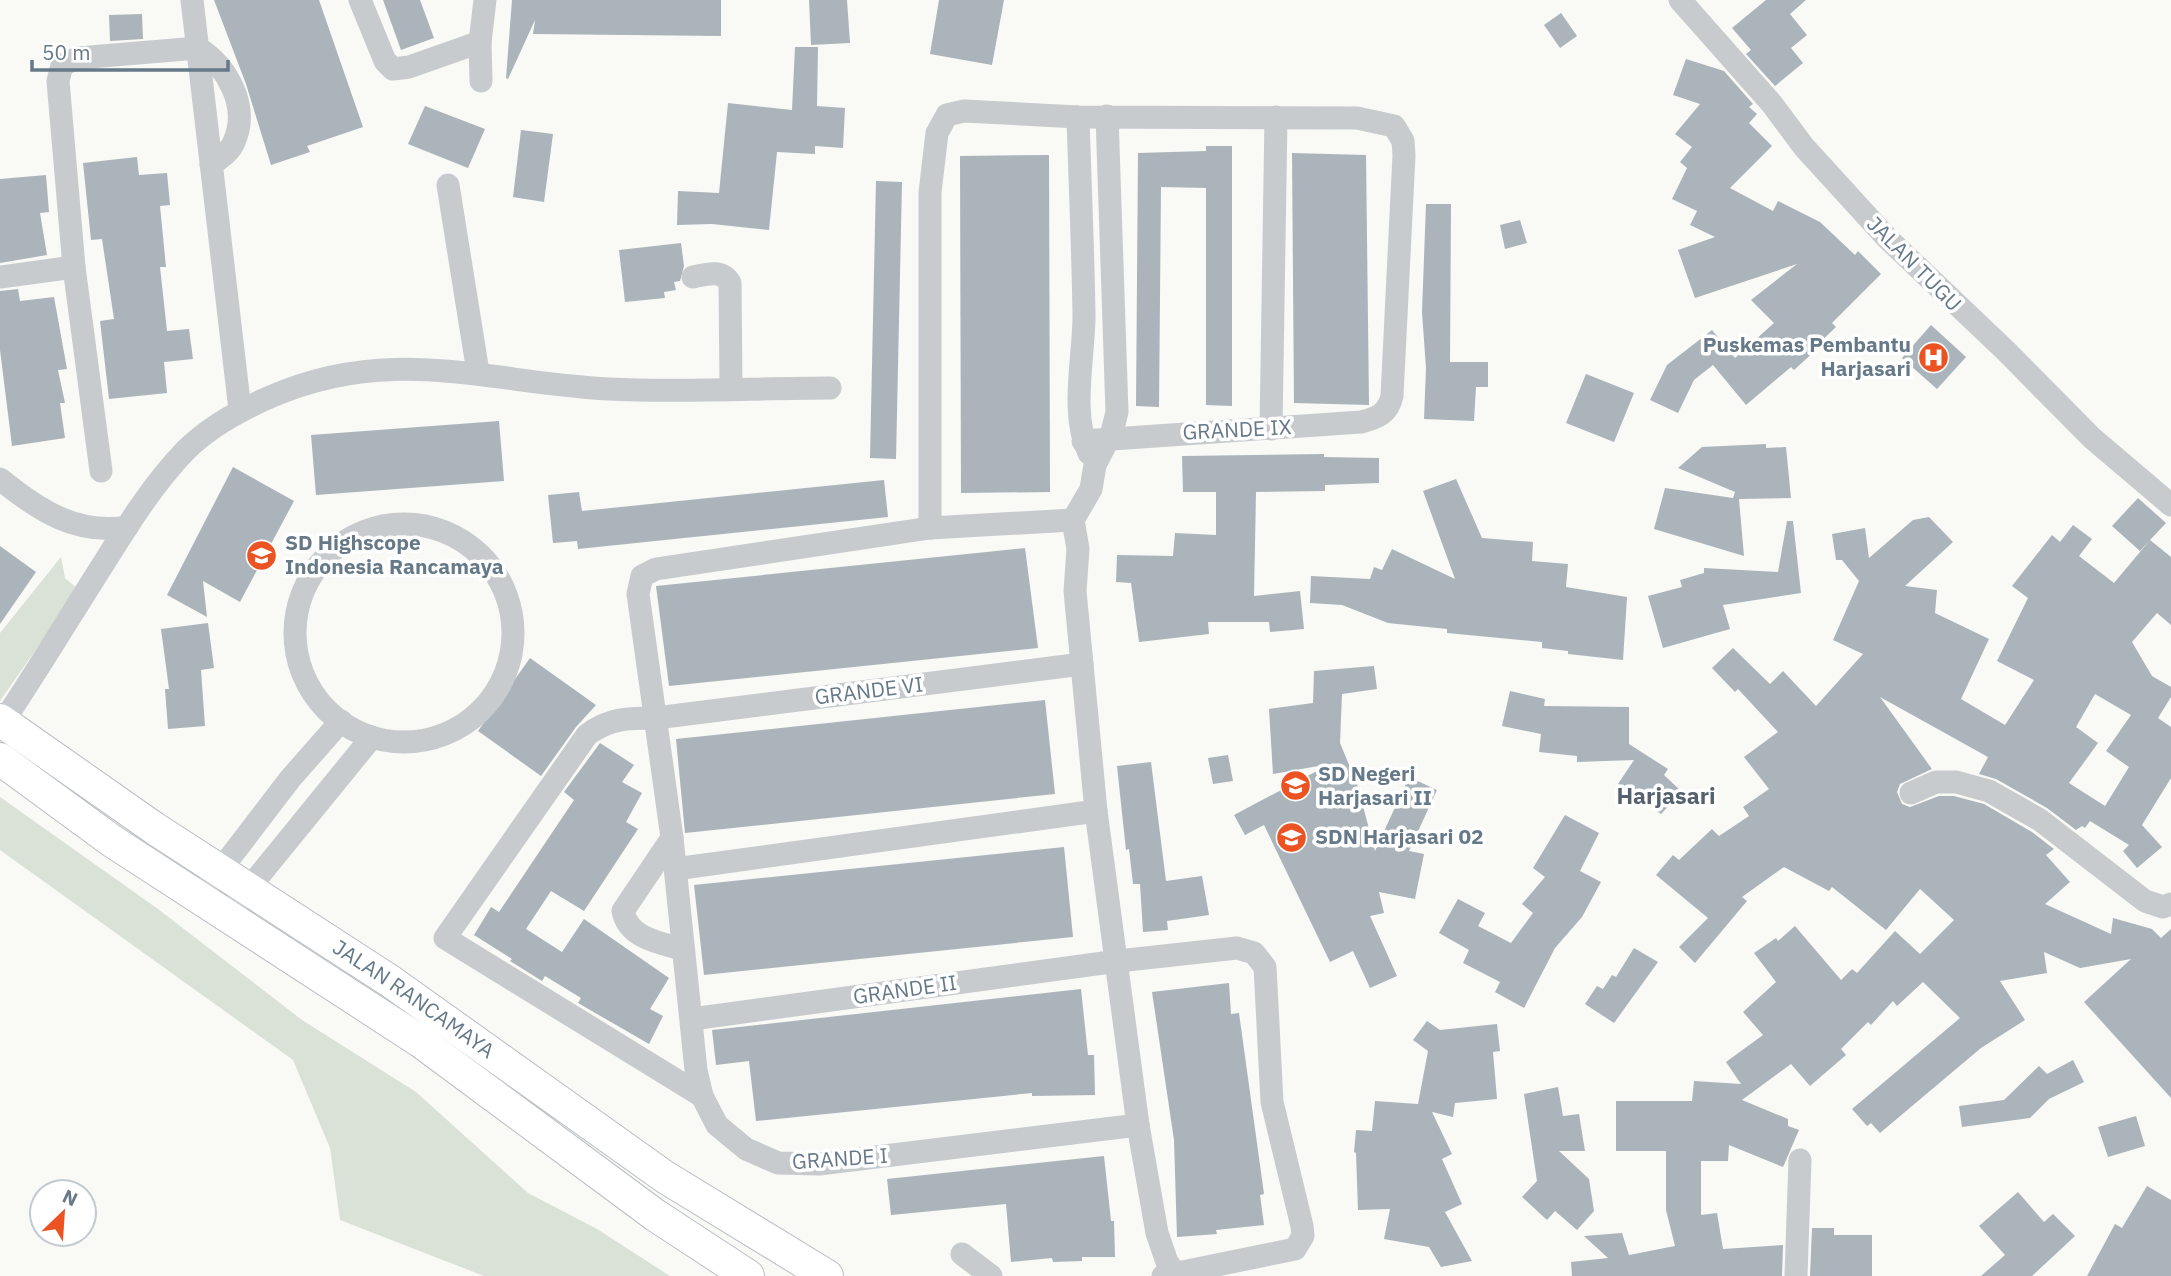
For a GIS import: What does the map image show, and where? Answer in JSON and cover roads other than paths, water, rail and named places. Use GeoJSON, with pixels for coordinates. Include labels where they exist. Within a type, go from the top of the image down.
{"type":"FeatureCollection","features":[{"type":"Feature","properties":{"kind":"street"},"geometry":{"type":"LineString","coordinates":[[192,0],[240,410]]}},
{"type":"Feature","properties":{"kind":"street"},"geometry":{"type":"LineString","coordinates":[[360,0],[385,61],[393,69],[409,67],[480,42]]}},
{"type":"Feature","properties":{"kind":"street"},"geometry":{"type":"LineString","coordinates":[[481,81],[480,42],[485,0]]}},
{"type":"Feature","properties":{"kind":"street","name":"JALAN TUGU"},"geometry":{"type":"LineString","coordinates":[[1680,0],[1772,104],[1804,147],[1887,239],[2006,351],[2092,438],[2171,505]]}},
{"type":"Feature","properties":{"kind":"street"},"geometry":{"type":"LineString","coordinates":[[101,471],[74,267],[58,72],[68,60],[78,58],[198,48],[212,57],[227,74],[236,103],[238,127],[234,142],[211,164]]}},
{"type":"Feature","properties":{"kind":"street"},"geometry":{"type":"LineString","coordinates":[[930,528],[930,192],[939,126],[947,115],[964,111],[1078,117],[1276,117],[1270,429]]}},
{"type":"Feature","properties":{"kind":"street"},"geometry":{"type":"LineString","coordinates":[[1107,116],[1117,412],[1109,439],[1095,465],[1091,489],[1073,520],[1078,549],[1075,592],[1096,811],[1138,1125],[1157,1233],[1171,1275]]}},
{"type":"Feature","properties":{"kind":"street"},"geometry":{"type":"LineString","coordinates":[[1078,117],[1084,318],[1079,394],[1083,441],[1095,465]]}},
{"type":"Feature","properties":{"kind":"street","name":"GRANDE IX"},"geometry":{"type":"LineString","coordinates":[[1083,441],[1361,422],[1381,416],[1387,410],[1392,396],[1403,141],[1394,126],[1374,120],[1276,117]]}},
{"type":"Feature","properties":{"kind":"street"},"geometry":{"type":"LineString","coordinates":[[449,186],[478,372]]}},
{"type":"Feature","properties":{"kind":"street"},"geometry":{"type":"LineString","coordinates":[[0,277],[74,267]]}},
{"type":"Feature","properties":{"kind":"street"},"geometry":{"type":"LineString","coordinates":[[693,277],[719,273],[726,276],[730,283],[731,388]]}},
{"type":"Feature","properties":{"kind":"street"},"geometry":{"type":"LineString","coordinates":[[2,721],[127,527],[187,449],[240,410],[302,383],[330,375],[386,368],[478,372],[548,384],[609,389],[830,388]]}},
{"type":"Feature","properties":{"kind":"street"},"geometry":{"type":"LineString","coordinates":[[0,479],[23,498],[64,522],[93,529],[127,527]]}},
{"type":"Feature","properties":{"kind":"street"},"geometry":{"type":"LineString","coordinates":[[702,1096],[696,1070],[672,838],[638,583],[648,571],[930,528],[1073,520]]}},
{"type":"Feature","properties":{"kind":"street"},"geometry":{"type":"LineString","coordinates":[[401,523],[435,528],[467,544],[491,568],[508,598],[514,632],[508,667],[493,698],[468,722],[437,737],[403,742],[372,737],[341,721],[317,701],[300,670],[294,636],[298,602],[313,571],[336,545],[367,529],[401,523]]}},
{"type":"Feature","properties":{"kind":"street","name":"GRANDE VI"},"geometry":{"type":"LineString","coordinates":[[445,938],[587,735],[598,726],[622,718],[656,718],[1082,664]]}},
{"type":"Feature","properties":{"kind":"street","name":"JALAN RANCAMAYA"},"geometry":{"type":"LineString","coordinates":[[2,721],[114,802],[390,981],[665,1177],[827,1276]]}},
{"type":"Feature","properties":{"kind":"street"},"geometry":{"type":"LineString","coordinates":[[199,898],[290,779],[341,721]]}},
{"type":"Feature","properties":{"kind":"street"},"geometry":{"type":"LineString","coordinates":[[227,915],[372,737]]}},
{"type":"Feature","properties":{"kind":"street","name":"JALAN RANCAMAYA"},"geometry":{"type":"LineString","coordinates":[[0,758],[112,841],[420,1041],[655,1215],[748,1276]]}},
{"type":"Feature","properties":{"kind":"street"},"geometry":{"type":"LineString","coordinates":[[1911,793],[1936,782],[1964,783],[1990,791],[2040,820],[2145,901],[2163,907],[2171,904]]}},
{"type":"Feature","properties":{"kind":"street"},"geometry":{"type":"LineString","coordinates":[[675,869],[1096,811]]}},
{"type":"Feature","properties":{"kind":"street"},"geometry":{"type":"LineString","coordinates":[[672,838],[623,911],[628,924],[642,935],[682,948]]}},
{"type":"Feature","properties":{"kind":"street","name":"GRANDE I"},"geometry":{"type":"LineString","coordinates":[[445,938],[702,1096],[718,1125],[729,1138],[762,1157],[796,1165],[1138,1125]]}},
{"type":"Feature","properties":{"kind":"street","name":"GRANDE II"},"geometry":{"type":"LineString","coordinates":[[692,1019],[1118,961],[1237,948],[1254,953],[1265,967],[1272,1102],[1300,1210],[1303,1236],[1295,1249],[1171,1275]]}},
{"type":"Feature","properties":{"kind":"street"},"geometry":{"type":"LineString","coordinates":[[1796,1276],[1800,1160]]}},
{"type":"Feature","properties":{"kind":"street"},"geometry":{"type":"LineString","coordinates":[[962,1254],[991,1276]]}},
{"type":"Feature","properties":{"kind":"place","name":"Puskemas Pembantu Harjasari"},"geometry":{"type":"Point","coordinates":[1934,357]}},
{"type":"Feature","properties":{"kind":"place","name":"SD Highscope Indonesia Rancamaya"},"geometry":{"type":"Point","coordinates":[262,555]}},
{"type":"Feature","properties":{"kind":"place","name":"SD Negeri Harjasari II"},"geometry":{"type":"Point","coordinates":[1295,786]}},
{"type":"Feature","properties":{"kind":"place","name":"SDN Harjasari 02"},"geometry":{"type":"Point","coordinates":[1292,837]}},
{"type":"Feature","properties":{"kind":"district","name":"Harjasari"},"geometry":{"type":"Point","coordinates":[1666,796]}}]}
